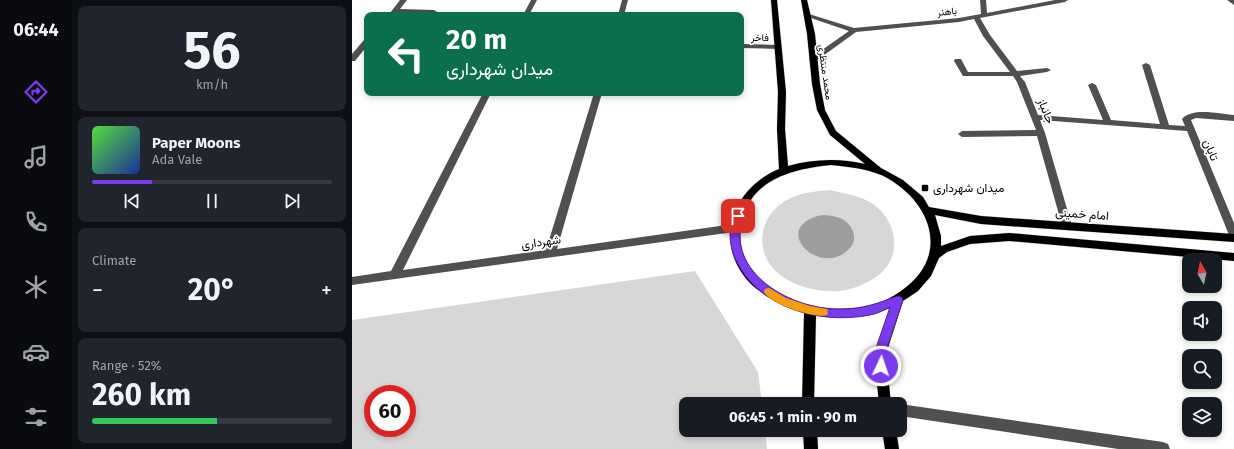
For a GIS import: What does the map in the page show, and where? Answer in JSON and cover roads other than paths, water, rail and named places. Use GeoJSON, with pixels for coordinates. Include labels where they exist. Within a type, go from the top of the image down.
{"type":"FeatureCollection","features":[{"type":"Feature","properties":{"kind":"main road"},"geometry":{"type":"LineString","coordinates":[[774,0],[782,92],[781,129],[784,171]]}},
{"type":"Feature","properties":{"kind":"main road","name":"محمد منتظری"},"geometry":{"type":"LineString","coordinates":[[804,0],[821,110],[833,133],[879,171]]}},
{"type":"Feature","properties":{"kind":"main road"},"geometry":{"type":"LineString","coordinates":[[831,162],[856,164],[879,171],[899,181],[913,192],[928,210],[936,229],[937,248],[931,268],[918,286],[898,300],[871,310],[841,314],[810,310],[783,301],[760,286],[742,262],[736,248],[734,228],[742,204],[760,185],[784,171],[807,164],[831,162]]}},
{"type":"Feature","properties":{"kind":"main road","name":"امام خمینی"},"geometry":{"type":"LineString","coordinates":[[928,210],[981,220],[1234,236]]}},
{"type":"Feature","properties":{"kind":"main road"},"geometry":{"type":"LineString","coordinates":[[935,255],[947,247],[964,241],[985,237],[1017,238],[1234,257]]}},
{"type":"Feature","properties":{"kind":"main road"},"geometry":{"type":"LineString","coordinates":[[884,397],[880,354],[898,300]]}},
{"type":"Feature","properties":{"kind":"main road"},"geometry":{"type":"LineString","coordinates":[[808,397],[810,310]]}},
{"type":"Feature","properties":{"kind":"main road"},"geometry":{"type":"LineString","coordinates":[[810,437],[811,449]]}},
{"type":"Feature","properties":{"kind":"main road"},"geometry":{"type":"LineString","coordinates":[[890,437],[892,449]]}},
{"type":"Feature","properties":{"kind":"street"},"geometry":{"type":"LineString","coordinates":[[394,12],[404,0]]}},
{"type":"Feature","properties":{"kind":"street"},"geometry":{"type":"LineString","coordinates":[[528,12],[534,0]]}},
{"type":"Feature","properties":{"kind":"street"},"geometry":{"type":"LineString","coordinates":[[622,12],[625,0]]}},
{"type":"Feature","properties":{"kind":"street"},"geometry":{"type":"LineString","coordinates":[[983,0],[984,15]]}},
{"type":"Feature","properties":{"kind":"street","name":"باهنر"},"geometry":{"type":"LineString","coordinates":[[854,30],[959,20],[1065,0]]}},
{"type":"Feature","properties":{"kind":"street"},"geometry":{"type":"LineString","coordinates":[[1230,0],[1234,3]]}},
{"type":"Feature","properties":{"kind":"street"},"geometry":{"type":"LineString","coordinates":[[807,15],[854,30]]}},
{"type":"Feature","properties":{"kind":"street","name":"جانباز"},"geometry":{"type":"LineString","coordinates":[[976,17],[987,36],[1021,82],[1041,133],[1067,226]]}},
{"type":"Feature","properties":{"kind":"street"},"geometry":{"type":"LineString","coordinates":[[813,59],[854,30]]}},
{"type":"Feature","properties":{"kind":"street"},"geometry":{"type":"LineString","coordinates":[[352,59],[364,45]]}},
{"type":"Feature","properties":{"kind":"street","name":"فاخر"},"geometry":{"type":"LineString","coordinates":[[744,46],[778,47]]}},
{"type":"Feature","properties":{"kind":"street"},"geometry":{"type":"LineString","coordinates":[[958,61],[966,74],[1015,74],[1047,70]]}},
{"type":"Feature","properties":{"kind":"street"},"geometry":{"type":"LineString","coordinates":[[1146,65],[1165,127]]}},
{"type":"Feature","properties":{"kind":"street"},"geometry":{"type":"LineString","coordinates":[[1092,85],[1108,122]]}},
{"type":"Feature","properties":{"kind":"street"},"geometry":{"type":"LineString","coordinates":[[394,276],[485,96]]}},
{"type":"Feature","properties":{"kind":"street"},"geometry":{"type":"LineString","coordinates":[[550,254],[597,96]]}},
{"type":"Feature","properties":{"kind":"street","name":"تابان"},"geometry":{"type":"LineString","coordinates":[[1234,118],[1195,115],[1186,119],[1234,236]]}},
{"type":"Feature","properties":{"kind":"street"},"geometry":{"type":"LineString","coordinates":[[1035,117],[1190,129]]}},
{"type":"Feature","properties":{"kind":"street"},"geometry":{"type":"LineString","coordinates":[[962,134],[1041,133]]}},
{"type":"Feature","properties":{"kind":"street","name":"شهرداری"},"geometry":{"type":"LineString","coordinates":[[352,281],[734,228]]}},
{"type":"Feature","properties":{"kind":"street"},"geometry":{"type":"LineString","coordinates":[[907,411],[1162,449]]}},
{"type":"Feature","properties":{"kind":"place","name":"میدان شهرداری"},"geometry":{"type":"Point","coordinates":[925,188]}}]}
